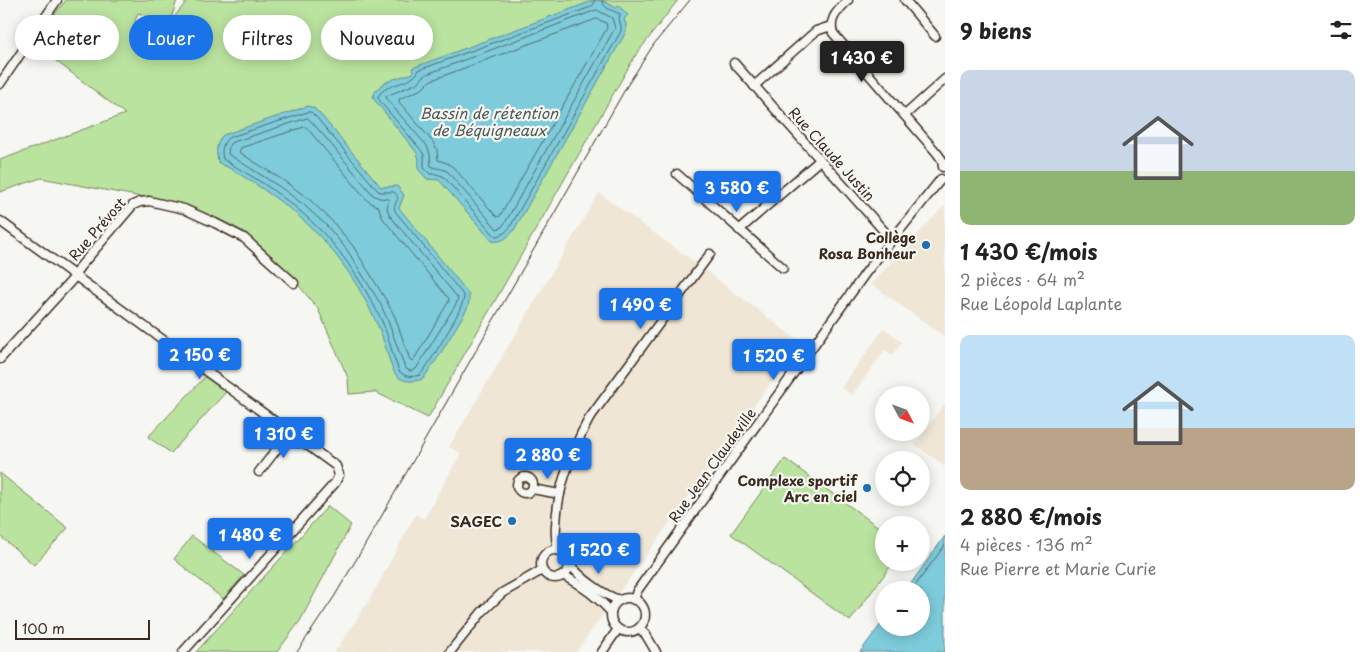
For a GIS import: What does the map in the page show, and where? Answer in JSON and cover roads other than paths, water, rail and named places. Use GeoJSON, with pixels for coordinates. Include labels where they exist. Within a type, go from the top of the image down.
{"type":"FeatureCollection","features":[{"type":"Feature","properties":{"kind":"street"},"geometry":{"type":"LineString","coordinates":[[0,84],[56,0]]}},
{"type":"Feature","properties":{"kind":"street"},"geometry":{"type":"LineString","coordinates":[[848,0],[834,16],[831,26],[833,33],[937,153],[944,167],[938,172],[943,180]]}},
{"type":"Feature","properties":{"kind":"street"},"geometry":{"type":"LineString","coordinates":[[905,0],[935,36]]}},
{"type":"Feature","properties":{"kind":"street"},"geometry":{"type":"LineString","coordinates":[[754,86],[816,31],[831,26]]}},
{"type":"Feature","properties":{"kind":"street","name":"Rue Claude Justin"},"geometry":{"type":"LineString","coordinates":[[734,63],[892,240]]}},
{"type":"Feature","properties":{"kind":"street"},"geometry":{"type":"LineString","coordinates":[[905,115],[945,79]]}},
{"type":"Feature","properties":{"kind":"street"},"geometry":{"type":"LineString","coordinates":[[740,230],[820,160]]}},
{"type":"Feature","properties":{"kind":"street"},"geometry":{"type":"LineString","coordinates":[[677,174],[783,268]]}},
{"type":"Feature","properties":{"kind":"street","name":"Rue Jean Claudeville"},"geometry":{"type":"LineString","coordinates":[[634,600],[638,591],[704,497],[867,270],[943,180]]}},
{"type":"Feature","properties":{"kind":"street","name":"Rue Prévost"},"geometry":{"type":"LineString","coordinates":[[0,359],[72,280],[79,268],[133,205],[140,202],[149,201],[184,209],[244,238],[294,283]]}},
{"type":"Feature","properties":{"kind":"street","name":"Rue Prévost"},"geometry":{"type":"LineString","coordinates":[[0,220],[75,274]]}},
{"type":"Feature","properties":{"kind":"street"},"geometry":{"type":"LineString","coordinates":[[557,550],[556,527],[560,494],[572,453],[589,419],[710,254]]}},
{"type":"Feature","properties":{"kind":"street"},"geometry":{"type":"LineString","coordinates":[[75,274],[336,466],[339,475],[335,483],[182,652]]}},
{"type":"Feature","properties":{"kind":"street"},"geometry":{"type":"LineString","coordinates":[[259,472],[290,432]]}},
{"type":"Feature","properties":{"kind":"street"},"geometry":{"type":"LineString","coordinates":[[532,489],[560,494]]}},
{"type":"Feature","properties":{"kind":"street"},"geometry":{"type":"LineString","coordinates":[[612,612],[571,580],[563,576],[551,577],[544,573],[541,561],[545,554],[549,551],[557,550],[566,555],[569,564],[575,572],[608,596],[620,600],[634,600],[642,607],[644,612],[644,618],[639,628],[628,632],[618,629],[613,623],[612,612],[616,603],[620,600]]}},
{"type":"Feature","properties":{"kind":"street"},"geometry":{"type":"LineString","coordinates":[[563,576],[569,564]]}},
{"type":"Feature","properties":{"kind":"street"},"geometry":{"type":"LineString","coordinates":[[450,652],[482,612],[502,593],[542,570]]}},
{"type":"Feature","properties":{"kind":"street"},"geometry":{"type":"LineString","coordinates":[[639,628],[646,635],[656,652]]}},
{"type":"Feature","properties":{"kind":"street"},"geometry":{"type":"LineString","coordinates":[[602,652],[618,629]]}},
{"type":"Feature","properties":{"kind":"water","name":"Bassin de rétention de Béquigneaux"},"geometry":{"type":"Polygon","coordinates":[[[595,0],[606,2],[616,8],[619,6],[628,15],[624,19],[626,32],[514,230],[502,240],[492,241],[439,180],[427,179],[418,169],[419,160],[417,153],[373,98],[375,92],[389,81],[413,73],[412,68],[595,0]]]}},
{"type":"Feature","properties":{"kind":"water"},"geometry":{"type":"Polygon","coordinates":[[[308,106],[314,108],[321,115],[381,187],[397,186],[404,195],[399,208],[469,294],[467,309],[423,379],[408,381],[401,379],[395,374],[380,330],[357,286],[334,253],[307,223],[260,187],[219,163],[217,148],[223,135],[308,106]]]}},
{"type":"Feature","properties":{"kind":"water"},"geometry":{"type":"Polygon","coordinates":[[[945,536],[945,652],[860,652],[875,632],[875,636],[930,636],[930,581],[912,581],[920,571],[930,571],[930,557],[945,536]]]}},
{"type":"Feature","properties":{"kind":"tram line"},"geometry":{"type":"LineString","coordinates":[[297,652],[334,597],[369,538],[627,86],[654,44],[690,0]]}},
{"type":"Feature","properties":{"kind":"place","name":"Collège Rosa Bonheur"},"geometry":{"type":"Point","coordinates":[926,245]}},
{"type":"Feature","properties":{"kind":"place","name":"Complexe sportif Arc en ciel"},"geometry":{"type":"Point","coordinates":[867,488]}},
{"type":"Feature","properties":{"kind":"place","name":"SAGEC"},"geometry":{"type":"Point","coordinates":[512,521]}}]}
